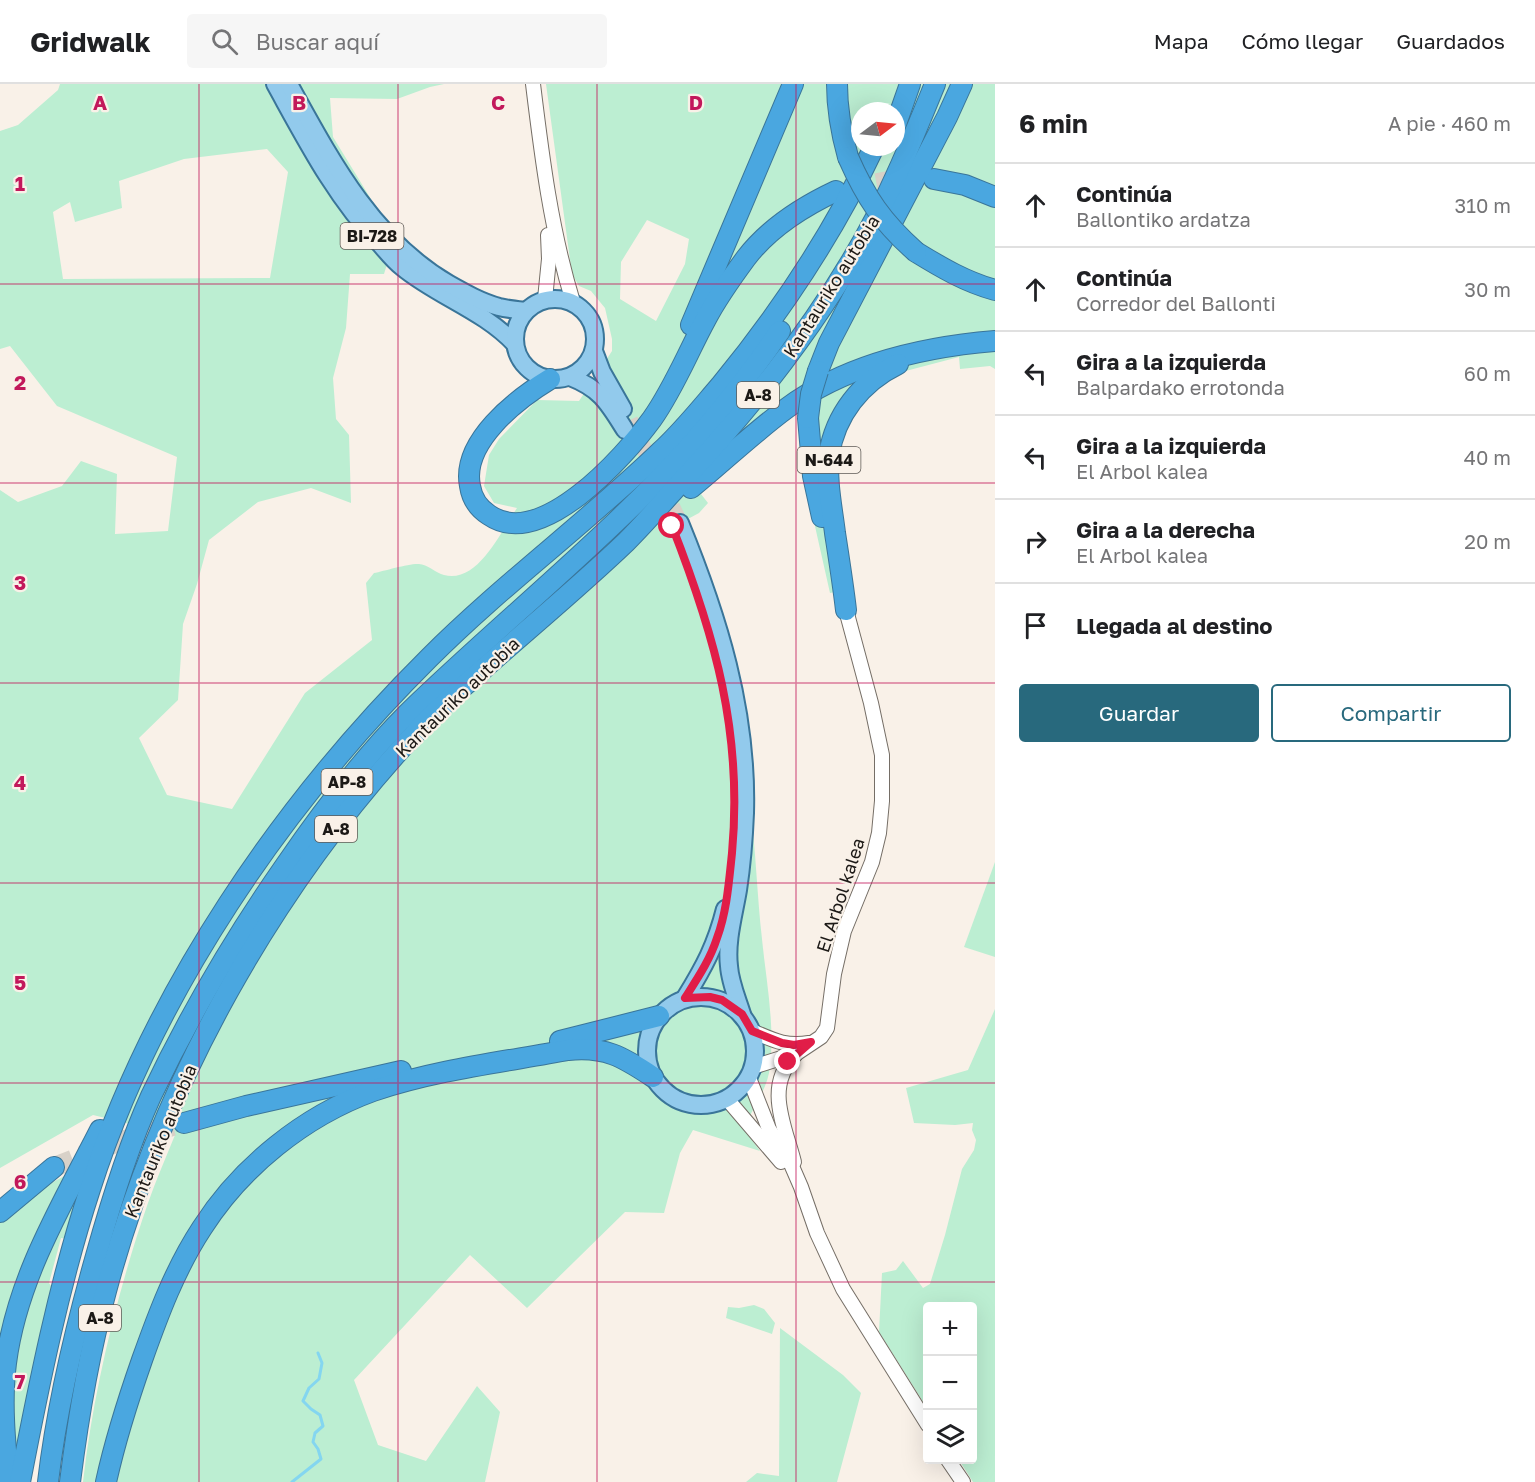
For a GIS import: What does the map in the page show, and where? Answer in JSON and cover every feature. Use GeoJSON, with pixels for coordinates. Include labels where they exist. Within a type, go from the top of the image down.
{"type":"FeatureCollection","features":[{"type":"Feature","properties":{"kind":"highway"},"geometry":{"type":"LineString","coordinates":[[598,479],[646,414],[675,362],[793,84]]}},
{"type":"Feature","properties":{"kind":"highway"},"geometry":{"type":"LineString","coordinates":[[837,84],[841,131],[848,157],[863,190],[880,216],[916,252],[973,284],[995,290]]}},
{"type":"Feature","properties":{"kind":"highway"},"geometry":{"type":"LineString","coordinates":[[895,102],[904,84]]}},
{"type":"Feature","properties":{"kind":"highway"},"geometry":{"type":"LineString","coordinates":[[904,102],[910,84]]}},
{"type":"Feature","properties":{"kind":"highway","name":"Kantauriko autobia"},"geometry":{"type":"LineString","coordinates":[[70,1482],[85,1390],[105,1294],[126,1223],[170,1106],[213,1018],[253,950],[316,855],[373,781],[422,726],[633,535],[743,414],[781,367],[834,289],[876,217],[935,84]]}},
{"type":"Feature","properties":{"kind":"highway"},"geometry":{"type":"LineString","coordinates":[[846,610],[813,476],[808,418],[811,394],[829,343],[937,138],[962,84]]}},
{"type":"Feature","properties":{"kind":"highway","name":"Kantauriko autobia"},"geometry":{"type":"LineString","coordinates":[[20,1482],[43,1368],[89,1190],[113,1125],[149,1044],[179,985],[229,901],[283,827],[351,741],[396,691],[441,646],[662,451],[758,341],[824,242],[869,156]]}},
{"type":"Feature","properties":{"kind":"highway","name":"AP-8"},"geometry":{"type":"LineString","coordinates":[[48,1482],[64,1375],[88,1281],[121,1174],[156,1088],[193,1013],[247,920],[299,845],[360,765],[399,722],[627,511],[712,421],[764,355],[813,283],[856,209],[882,156]]}},
{"type":"Feature","properties":{"kind":"highway"},"geometry":{"type":"LineString","coordinates":[[934,180],[965,185],[995,197]]}},
{"type":"Feature","properties":{"kind":"highway"},"geometry":{"type":"LineString","coordinates":[[550,379],[514,405],[481,441],[470,467],[471,494],[482,511],[493,518],[513,524],[545,518],[598,479],[618,460],[652,420],[671,388],[706,318],[760,242],[782,222],[836,191]]}},
{"type":"Feature","properties":{"kind":"highway"},"geometry":{"type":"LineString","coordinates":[[614,493],[676,406],[733,277]]}},
{"type":"Feature","properties":{"kind":"highway","name":"N-644"},"geometry":{"type":"LineString","coordinates":[[633,535],[745,441],[788,407],[814,391],[885,360],[960,344],[995,341]]}},
{"type":"Feature","properties":{"kind":"highway","name":"N-644"},"geometry":{"type":"LineString","coordinates":[[846,610],[830,491],[829,457],[834,437],[847,408],[865,386],[889,368],[922,352]]}},
{"type":"Feature","properties":{"kind":"highway"},"geometry":{"type":"LineString","coordinates":[[184,1123],[313,1090],[576,1037],[659,1016]]}},
{"type":"Feature","properties":{"kind":"highway"},"geometry":{"type":"LineString","coordinates":[[9,1482],[4,1427],[6,1363],[15,1317],[25,1285],[36,1257],[103,1123],[149,1044]]}},
{"type":"Feature","properties":{"kind":"highway"},"geometry":{"type":"LineString","coordinates":[[106,1482],[129,1399],[154,1326],[181,1264],[223,1198],[257,1162],[283,1141],[334,1108],[371,1092],[437,1074],[568,1050],[584,1048],[617,1054],[653,1077]]}},
{"type":"Feature","properties":{"kind":"highway"},"geometry":{"type":"LineString","coordinates":[[0,1195],[24,1180],[54,1167],[0,1212]]}},
{"type":"Feature","properties":{"kind":"main road","name":"BI-728"},"geometry":{"type":"LineString","coordinates":[[275,84],[329,180],[372,236],[401,267],[493,324],[515,344],[526,367],[537,375],[550,379]]}},
{"type":"Feature","properties":{"kind":"main road","name":"BI-728"},"geometry":{"type":"LineString","coordinates":[[289,84],[340,174],[374,220],[409,257],[468,295],[500,307],[526,311]]}},
{"type":"Feature","properties":{"kind":"main road"},"geometry":{"type":"LineString","coordinates":[[515,344],[515,332],[519,320],[534,304],[554,298],[580,306],[591,319],[596,339],[594,351],[589,362],[581,370],[570,376],[550,379]]}},
{"type":"Feature","properties":{"kind":"main road"},"geometry":{"type":"LineString","coordinates":[[570,376],[588,384],[600,394],[627,425],[594,351]]}},
{"type":"Feature","properties":{"kind":"main road"},"geometry":{"type":"LineString","coordinates":[[685,998],[706,965],[718,938],[730,877],[734,755],[729,717],[715,650],[676,524],[704,582],[723,641],[738,708],[742,740],[745,811],[740,879],[728,949],[731,979],[742,1014],[752,1031],[756,1049],[751,1072],[735,1093],[727,1099],[699,1106],[672,1097],[661,1088],[648,1065],[648,1039],[659,1016],[675,1002],[698,996],[716,998],[742,1014]]}},
{"type":"Feature","properties":{"kind":"street"},"geometry":{"type":"LineString","coordinates":[[533,84],[548,200],[560,257],[573,302]]}},
{"type":"Feature","properties":{"kind":"street"},"geometry":{"type":"LineString","coordinates":[[545,299],[549,259],[548,200]]}},
{"type":"Feature","properties":{"kind":"street","name":"El Arbol kalea"},"geometry":{"type":"LineString","coordinates":[[751,1072],[796,1053],[821,1036],[827,1028],[834,974],[844,931],[872,862],[879,833],[882,755],[846,610]]}},
{"type":"Feature","properties":{"kind":"street"},"geometry":{"type":"LineString","coordinates":[[752,1031],[782,1043],[794,1045],[811,1042]]}},
{"type":"Feature","properties":{"kind":"street"},"geometry":{"type":"LineString","coordinates":[[796,1053],[783,1070],[777,1090],[801,1187]]}},
{"type":"Feature","properties":{"kind":"street"},"geometry":{"type":"LineString","coordinates":[[751,1072],[770,1129],[791,1164],[833,1270],[853,1308],[923,1419]]}},
{"type":"Feature","properties":{"kind":"street"},"geometry":{"type":"LineString","coordinates":[[727,1099],[776,1155],[808,1207]]}},
{"type":"Feature","properties":{"kind":"street"},"geometry":{"type":"LineString","coordinates":[[949,1464],[958,1482]]}},
{"type":"Feature","properties":{"kind":"street"},"geometry":{"type":"LineString","coordinates":[[950,1464],[963,1482]]}},
{"type":"Feature","properties":{"kind":"green space"},"geometry":{"type":"Polygon","coordinates":[[[60,84],[444,84],[397,99],[330,98],[333,137],[374,204],[397,232],[384,274],[350,274],[346,328],[333,378],[336,419],[349,435],[351,503],[311,488],[258,502],[209,540],[183,624],[178,700],[139,738],[167,795],[232,809],[305,693],[372,640],[366,583],[374,573],[419,564],[444,575],[456,576],[468,572],[478,564],[496,542],[517,508],[494,503],[484,486],[489,455],[499,439],[537,400],[579,401],[612,351],[612,339],[605,308],[591,291],[579,286],[572,274],[546,84],[995,84],[995,369],[990,366],[960,369],[959,357],[898,373],[859,405],[846,427],[836,467],[850,589],[830,593],[801,464],[799,412],[743,454],[701,494],[708,503],[699,513],[686,520],[701,561],[752,823],[769,1002],[771,1050],[769,1075],[744,1129],[760,1151],[693,1130],[680,1153],[664,1213],[625,1212],[527,1308],[470,1255],[354,1380],[378,1445],[426,1461],[477,1386],[500,1412],[485,1482],[83,1482],[93,1413],[117,1305],[148,1203],[175,1135],[93,1115],[0,1168],[0,490],[18,502],[62,486],[81,461],[117,474],[115,534],[168,531],[177,457],[57,406],[10,346],[0,349],[0,131],[18,125],[58,90],[60,84]],[[267,149],[184,159],[119,181],[122,208],[75,222],[70,202],[53,212],[63,279],[270,278],[288,172],[267,149]],[[647,220],[621,262],[620,299],[656,321],[685,264],[689,239],[647,220]]]}},
{"type":"Feature","properties":{"kind":"green space"},"geometry":{"type":"Polygon","coordinates":[[[995,862],[995,957],[964,947],[995,862]]]}},
{"type":"Feature","properties":{"kind":"green space"},"geometry":{"type":"Polygon","coordinates":[[[995,1009],[995,1482],[973,1482],[962,1464],[977,1464],[977,1302],[923,1302],[923,1402],[879,1332],[882,1273],[896,1270],[903,1261],[923,1288],[930,1284],[962,1169],[974,1150],[976,1140],[972,1130],[973,1123],[955,1125],[914,1123],[906,1088],[968,1070],[995,1009]]]}},
{"type":"Feature","properties":{"kind":"green space"},"geometry":{"type":"Polygon","coordinates":[[[70,1173],[0,1371],[0,1223],[38,1190],[70,1173]]]}},
{"type":"Feature","properties":{"kind":"green space"},"geometry":{"type":"Polygon","coordinates":[[[90,1173],[68,1239],[61,1238],[49,1283],[55,1292],[16,1473],[10,1404],[17,1342],[46,1255],[90,1173]]]}},
{"type":"Feature","properties":{"kind":"green space"},"geometry":{"type":"Polygon","coordinates":[[[754,1305],[764,1309],[775,1323],[772,1334],[726,1318],[728,1307],[739,1308],[754,1305]]]}},
{"type":"Feature","properties":{"kind":"green space"},"geometry":{"type":"Polygon","coordinates":[[[780,1328],[843,1375],[861,1393],[837,1482],[746,1482],[757,1473],[779,1476],[780,1328]]]}},
{"type":"Feature","properties":{"kind":"waterway"},"geometry":{"type":"LineString","coordinates":[[292,1482],[321,1459],[313,1442],[315,1433],[323,1426],[320,1415],[303,1401],[309,1388],[319,1379],[322,1363],[318,1353]]}},
{"type":"Feature","properties":{"kind":"tunnel"},"geometry":{"type":"LineString","coordinates":[[847,189],[888,181],[907,180]]}},
{"type":"Feature","properties":{"kind":"tunnel"},"geometry":{"type":"LineString","coordinates":[[630,420],[680,523]]}},
{"type":"Feature","properties":{"kind":"tunnel"},"geometry":{"type":"LineString","coordinates":[[54,1167],[118,1142],[173,1126]]}},
{"type":"Feature","properties":{"kind":"route"},"geometry":{"type":"LineString","coordinates":[[672,526],[703,607],[715,650],[729,717],[734,755],[733,837],[725,909],[718,938],[706,965],[685,998],[698,996],[722,1000],[742,1014],[752,1031],[782,1043],[794,1045],[811,1042],[788,1062]]}}]}
